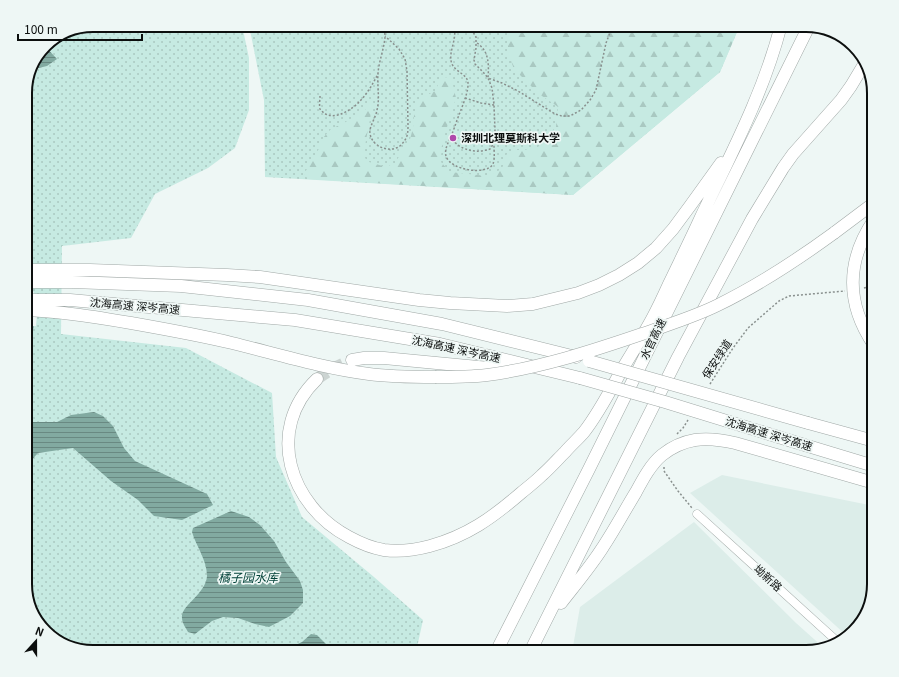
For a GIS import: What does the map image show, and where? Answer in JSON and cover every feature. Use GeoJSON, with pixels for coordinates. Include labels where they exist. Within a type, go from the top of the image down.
{"type":"FeatureCollection","features":[{"type":"Feature","properties":{"kind":"highway"},"geometry":{"type":"LineString","coordinates":[[317,379],[302,396],[291,419],[288,445],[289,459],[292,472],[305,497],[313,508],[333,527],[356,541],[369,546],[383,549],[411,550],[429,547],[463,535],[500,511],[544,474],[582,434],[594,418],[654,316],[741,134],[768,68],[780,32]]}},
{"type":"Feature","properties":{"kind":"highway","name":"水官高速"},"geometry":{"type":"LineString","coordinates":[[500,645],[590,469],[806,32]]}},
{"type":"Feature","properties":{"kind":"highway"},"geometry":{"type":"LineString","coordinates":[[534,645],[678,357],[752,219],[793,154],[841,100],[862,68]]}},
{"type":"Feature","properties":{"kind":"highway"},"geometry":{"type":"LineString","coordinates":[[32,271],[73,276],[247,276],[450,304],[507,306],[533,304],[578,293],[599,285],[638,263],[656,248],[673,229],[741,134]]}},
{"type":"Feature","properties":{"kind":"highway"},"geometry":{"type":"LineString","coordinates":[[32,311],[66,313],[157,327],[355,372],[394,376],[435,377],[486,375],[557,360],[608,345],[689,318],[717,306],[745,291],[806,253],[867,207]]}},
{"type":"Feature","properties":{"kind":"highway"},"geometry":{"type":"LineString","coordinates":[[867,230],[861,242],[854,269],[853,283],[856,308],[867,334]]}},
{"type":"Feature","properties":{"kind":"highway","name":"沈海高速 深岑高速"},"geometry":{"type":"LineString","coordinates":[[32,281],[73,276],[181,286],[308,300],[442,324],[589,360],[867,439]]}},
{"type":"Feature","properties":{"kind":"highway","name":"沈海高速 深岑高速"},"geometry":{"type":"LineString","coordinates":[[32,300],[70,300],[295,320],[440,344],[575,377],[665,402],[867,464]]}},
{"type":"Feature","properties":{"kind":"highway"},"geometry":{"type":"LineString","coordinates":[[352,360],[364,358],[398,359],[575,377]]}},
{"type":"Feature","properties":{"kind":"highway"},"geometry":{"type":"LineString","coordinates":[[542,628],[603,548],[652,466],[671,449],[682,443],[695,440],[720,440],[735,443],[867,481]]}},
{"type":"Feature","properties":{"kind":"street","name":"坳新路"},"geometry":{"type":"LineString","coordinates":[[697,514],[835,638]]}},
{"type":"Feature","properties":{"kind":"path"},"geometry":{"type":"LineString","coordinates":[[385,32],[378,74],[379,103],[370,134],[378,146],[390,150],[397,148],[406,139],[408,129],[407,71],[405,59],[399,49],[385,36]]}},
{"type":"Feature","properties":{"kind":"path"},"geometry":{"type":"LineString","coordinates":[[455,32],[451,60],[452,65],[468,80],[468,84],[466,98],[446,150],[446,156],[449,162],[461,169],[476,170],[485,169],[491,166],[493,162],[495,130],[492,88],[488,78],[475,64],[474,60],[477,43],[473,32]]}},
{"type":"Feature","properties":{"kind":"path"},"geometry":{"type":"LineString","coordinates":[[488,78],[518,90],[555,114],[570,116],[581,110],[596,90],[606,43],[610,32]]}},
{"type":"Feature","properties":{"kind":"path"},"geometry":{"type":"LineString","coordinates":[[477,43],[483,48],[487,56],[488,78]]}},
{"type":"Feature","properties":{"kind":"path"},"geometry":{"type":"LineString","coordinates":[[320,96],[320,109],[326,115],[338,115],[344,113],[354,107],[361,100],[370,89],[378,74]]}},
{"type":"Feature","properties":{"kind":"path"},"geometry":{"type":"LineString","coordinates":[[466,98],[481,103],[494,105]]}},
{"type":"Feature","properties":{"kind":"path"},"geometry":{"type":"LineString","coordinates":[[452,135],[454,141],[459,146],[474,151],[490,149],[494,143]]}},
{"type":"Feature","properties":{"kind":"path"},"geometry":{"type":"LineString","coordinates":[[859,289],[867,287]]}},
{"type":"Feature","properties":{"kind":"path","name":"保安绿道"},"geometry":{"type":"LineString","coordinates":[[708,388],[733,348],[748,328],[779,301],[789,296],[847,291]]}},
{"type":"Feature","properties":{"kind":"path"},"geometry":{"type":"LineString","coordinates":[[677,435],[691,415]]}},
{"type":"Feature","properties":{"kind":"path"},"geometry":{"type":"LineString","coordinates":[[663,464],[664,471],[697,514]]}},
{"type":"Feature","properties":{"kind":"shaded area"},"geometry":{"type":"Polygon","coordinates":[[[722,475],[867,505],[867,584],[864,603],[861,611],[854,621],[843,632],[690,493],[722,475]]]}},
{"type":"Feature","properties":{"kind":"shaded area"},"geometry":{"type":"Polygon","coordinates":[[[694,522],[796,623],[819,643],[806,645],[573,645],[580,607],[694,522]]]}},
{"type":"Feature","properties":{"kind":"green space"},"geometry":{"type":"Polygon","coordinates":[[[93,32],[243,32],[249,58],[249,110],[235,148],[208,168],[155,194],[131,238],[62,246],[61,334],[186,348],[272,393],[276,457],[302,517],[423,620],[418,645],[93,645],[66,639],[56,632],[56,621],[45,621],[40,614],[35,603],[32,588],[32,89],[38,66],[53,47],[63,40],[74,35],[93,32]]]}},
{"type":"Feature","properties":{"kind":"green space","name":"深圳北理莫斯科大学"},"geometry":{"type":"Polygon","coordinates":[[[250,32],[737,32],[720,72],[573,195],[265,177],[264,100],[250,32]]]}},
{"type":"Feature","properties":{"kind":"green space"},"geometry":{"type":"Polygon","coordinates":[[[510,32],[737,32],[720,72],[573,195],[308,179],[304,174],[320,147],[323,138],[331,129],[344,123],[366,109],[372,98],[373,103],[363,156],[369,162],[386,167],[395,163],[409,143],[417,104],[422,98],[435,91],[440,81],[446,77],[452,81],[456,98],[444,137],[440,161],[450,172],[487,176],[502,169],[506,155],[513,150],[524,150],[538,147],[556,127],[558,107],[539,94],[514,69],[508,53],[510,32]]]}},
{"type":"Feature","properties":{"kind":"water"},"geometry":{"type":"Polygon","coordinates":[[[50,51],[57,59],[47,66],[37,68],[50,51]]]}},
{"type":"Feature","properties":{"kind":"water"},"geometry":{"type":"Polygon","coordinates":[[[32,294],[36,304],[32,335],[32,294]]]}},
{"type":"Feature","properties":{"kind":"water"},"geometry":{"type":"Polygon","coordinates":[[[94,412],[103,416],[113,426],[124,448],[135,461],[207,494],[213,505],[182,520],[154,516],[138,500],[111,481],[73,448],[38,453],[32,459],[32,422],[57,422],[71,415],[94,412]]]}},
{"type":"Feature","properties":{"kind":"water","name":"橘子园水库"},"geometry":{"type":"Polygon","coordinates":[[[231,511],[249,517],[260,525],[274,541],[286,562],[300,581],[303,590],[303,603],[290,616],[269,627],[238,618],[223,617],[212,621],[195,634],[188,632],[183,622],[182,613],[198,594],[206,582],[207,576],[205,564],[192,532],[193,528],[231,511]]]}},
{"type":"Feature","properties":{"kind":"water"},"geometry":{"type":"Polygon","coordinates":[[[311,634],[317,635],[327,645],[296,645],[302,642],[311,634]]]}},
{"type":"Feature","properties":{"kind":"pier"},"geometry":{"type":"Polygon","coordinates":[[[32,288],[38,304],[36,326],[32,326],[32,288]]]}},
{"type":"Feature","properties":{"kind":"tunnel"},"geometry":{"type":"LineString","coordinates":[[317,379],[334,368],[352,360]]}},
{"type":"Feature","properties":{"kind":"place","name":"深圳北理莫斯科大学"},"geometry":{"type":"Point","coordinates":[453,138]}}]}
